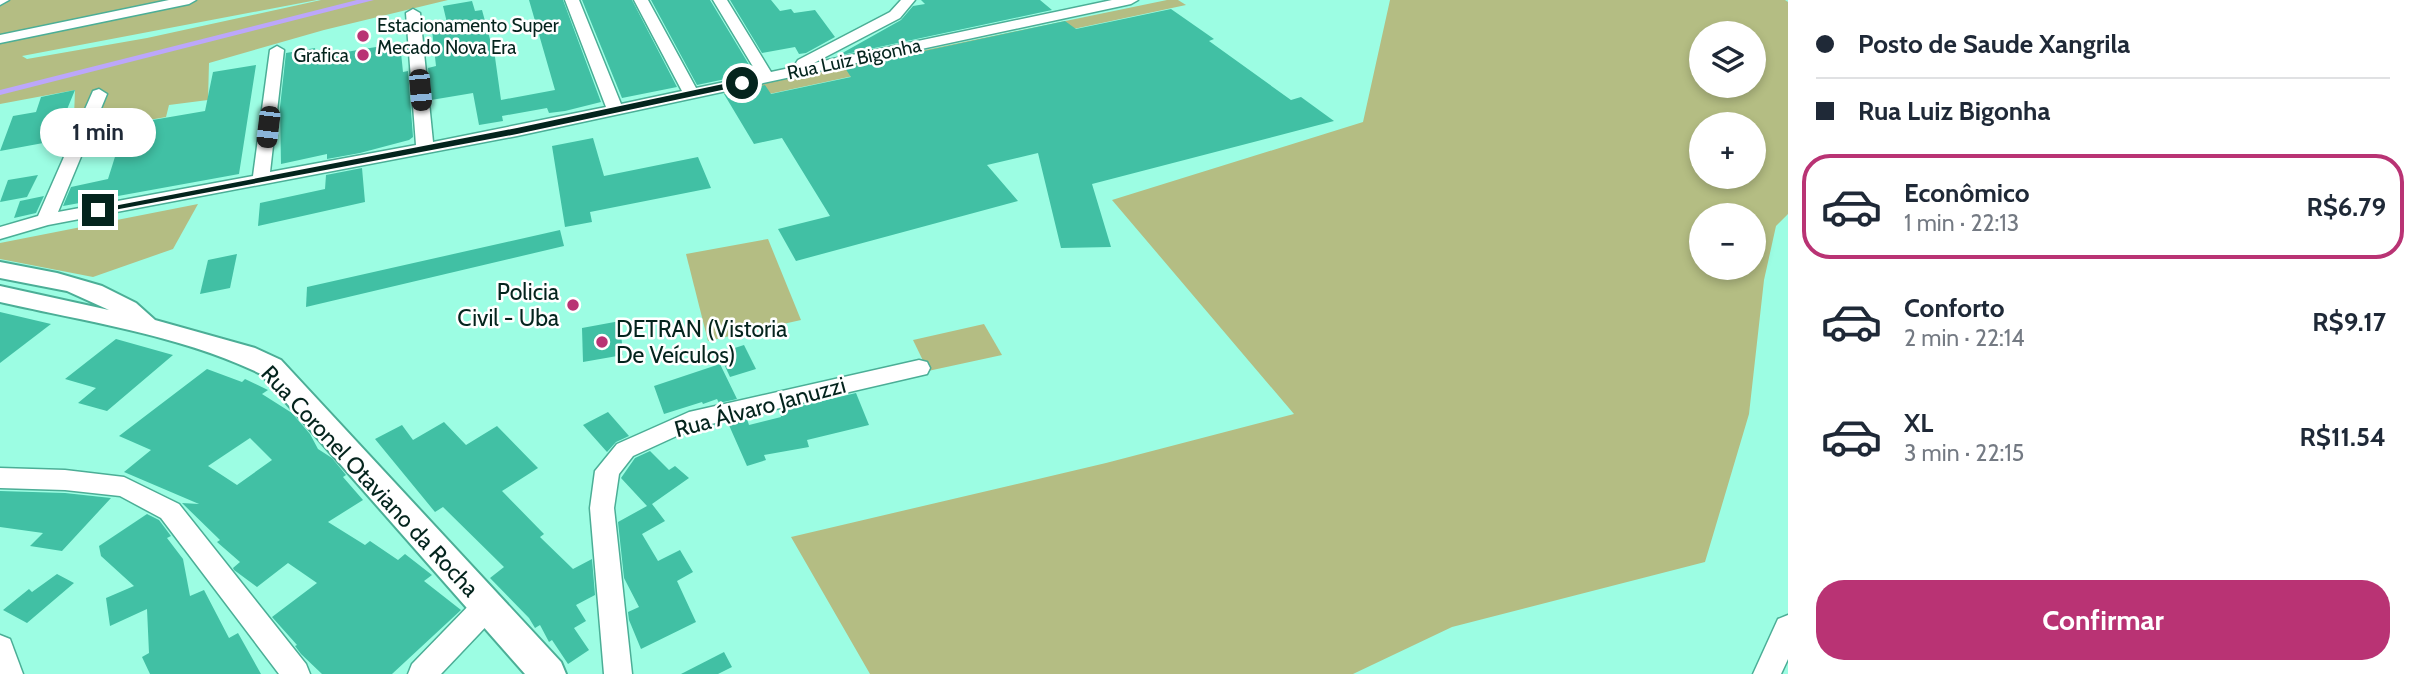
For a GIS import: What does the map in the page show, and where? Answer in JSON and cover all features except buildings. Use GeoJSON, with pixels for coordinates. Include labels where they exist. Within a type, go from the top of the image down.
{"type":"FeatureCollection","features":[{"type":"Feature","properties":{"kind":"street"},"geometry":{"type":"LineString","coordinates":[[0,38],[189,0]]}},
{"type":"Feature","properties":{"kind":"street"},"geometry":{"type":"LineString","coordinates":[[572,0],[615,110]]}},
{"type":"Feature","properties":{"kind":"street"},"geometry":{"type":"LineString","coordinates":[[641,0],[691,94]]}},
{"type":"Feature","properties":{"kind":"street"},"geometry":{"type":"LineString","coordinates":[[720,0],[767,78]]}},
{"type":"Feature","properties":{"kind":"street"},"geometry":{"type":"LineString","coordinates":[[785,74],[895,15],[908,0]]}},
{"type":"Feature","properties":{"kind":"street","name":"Rua Luiz Bigonha"},"geometry":{"type":"LineString","coordinates":[[0,233],[46,219],[615,110],[1130,0]]}},
{"type":"Feature","properties":{"kind":"street"},"geometry":{"type":"LineString","coordinates":[[414,13],[425,148]]}},
{"type":"Feature","properties":{"kind":"street"},"geometry":{"type":"LineString","coordinates":[[261,179],[277,50]]}},
{"type":"Feature","properties":{"kind":"street"},"geometry":{"type":"LineString","coordinates":[[46,219],[99,94]]}},
{"type":"Feature","properties":{"kind":"street"},"geometry":{"type":"LineString","coordinates":[[0,270],[72,283],[100,293],[129,310],[149,328]]}},
{"type":"Feature","properties":{"kind":"street","name":"Rua Coronel Otaviano da Rocha"},"geometry":{"type":"LineString","coordinates":[[0,294],[149,328],[246,355],[271,367],[548,674]]}},
{"type":"Feature","properties":{"kind":"street","name":"Rua Álvaro Januzzi"},"geometry":{"type":"LineString","coordinates":[[618,674],[603,508],[607,471],[625,450],[689,421],[919,368]]}},
{"type":"Feature","properties":{"kind":"street"},"geometry":{"type":"LineString","coordinates":[[0,478],[65,480],[124,487],[170,511],[296,674]]}},
{"type":"Feature","properties":{"kind":"street"},"geometry":{"type":"LineString","coordinates":[[422,674],[487,606]]}},
{"type":"Feature","properties":{"kind":"street"},"geometry":{"type":"LineString","coordinates":[[1767,674],[1788,628]]}},
{"type":"Feature","properties":{"kind":"street"},"geometry":{"type":"LineString","coordinates":[[0,648],[9,674]]}},
{"type":"Feature","properties":{"kind":"green space"},"geometry":{"type":"Polygon","coordinates":[[[5,0],[317,0],[22,56],[27,59],[147,38],[321,0],[448,0],[324,30],[209,63],[208,100],[169,105],[166,117],[93,130],[98,114],[74,117],[75,90],[0,104],[0,4],[5,0]]]}},
{"type":"Feature","properties":{"kind":"green space"},"geometry":{"type":"Polygon","coordinates":[[[1167,0],[1178,0],[1186,5],[731,102],[723,92],[1167,0]]]}},
{"type":"Feature","properties":{"kind":"green space"},"geometry":{"type":"Polygon","coordinates":[[[1390,0],[1788,2],[1788,214],[1776,226],[1766,271],[1766,203],[1689,203],[1689,280],[1764,280],[1749,414],[1705,562],[1452,627],[1353,674],[870,674],[791,537],[1106,463],[1294,414],[1112,200],[1363,122],[1390,0]]]}},
{"type":"Feature","properties":{"kind":"green space"},"geometry":{"type":"Polygon","coordinates":[[[198,204],[173,249],[93,277],[0,259],[0,243],[198,204]]]}},
{"type":"Feature","properties":{"kind":"green space"},"geometry":{"type":"Polygon","coordinates":[[[768,239],[801,320],[708,341],[686,254],[768,239]]]}},
{"type":"Feature","properties":{"kind":"green space"},"geometry":{"type":"Polygon","coordinates":[[[984,324],[1002,355],[928,371],[913,340],[984,324]]]}},
{"type":"Feature","properties":{"kind":"shaded area"},"geometry":{"type":"Polygon","coordinates":[[[357,0],[374,0],[0,95],[0,90],[357,0]]]}},
{"type":"Feature","properties":{"kind":"place","name":"Estacionamento Super Mecado Nova Era"},"geometry":{"type":"Point","coordinates":[363,36]}},
{"type":"Feature","properties":{"kind":"place","name":"Grafica"},"geometry":{"type":"Point","coordinates":[363,55]}},
{"type":"Feature","properties":{"kind":"place","name":"Policia Civil - Uba"},"geometry":{"type":"Point","coordinates":[573,305]}},
{"type":"Feature","properties":{"kind":"place","name":"DETRAN (Vistoria De Veículos)"},"geometry":{"type":"Point","coordinates":[602,342]}},
{"type":"Feature","properties":{"kind":"route"},"geometry":{"type":"LineString","coordinates":[[98,210],[517,131],[742,83]]}}]}
